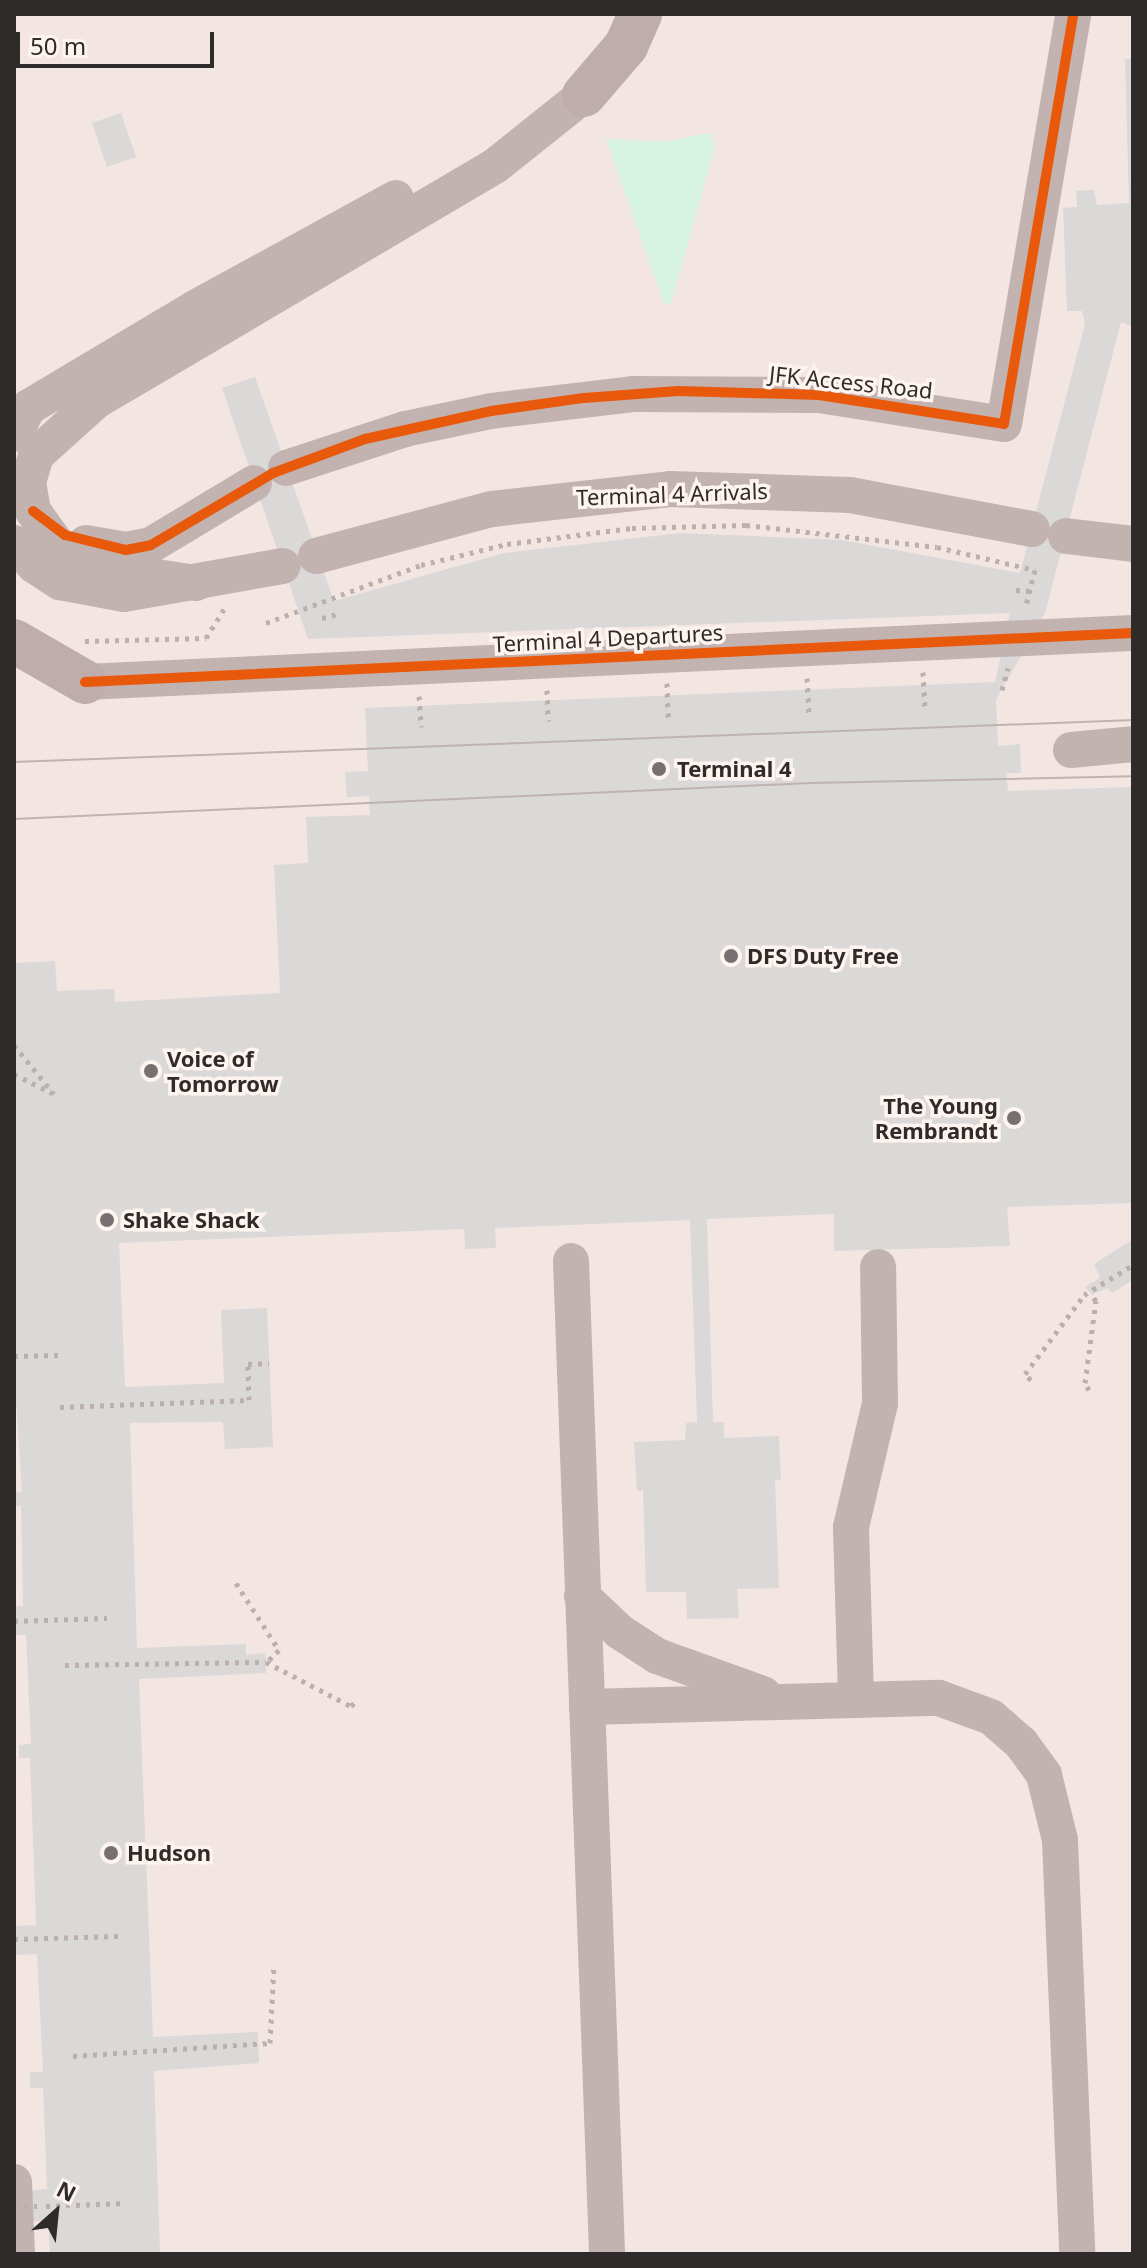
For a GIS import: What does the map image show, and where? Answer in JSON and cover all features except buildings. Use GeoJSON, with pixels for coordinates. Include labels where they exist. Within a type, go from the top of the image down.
{"type":"FeatureCollection","features":[{"type":"Feature","properties":{"kind":"highway"},"geometry":{"type":"LineString","coordinates":[[584,95],[626,46],[640,14]]}},
{"type":"Feature","properties":{"kind":"highway"},"geometry":{"type":"LineString","coordinates":[[14,641],[82,662]]}},
{"type":"Feature","properties":{"kind":"street","name":"JFK Access Road"},"geometry":{"type":"LineString","coordinates":[[286,468],[405,429],[503,409],[633,394],[819,395],[1004,424],[1073,14]]}},
{"type":"Feature","properties":{"kind":"street"},"geometry":{"type":"LineString","coordinates":[[14,434],[29,407],[195,308],[584,95]]}},
{"type":"Feature","properties":{"kind":"street"},"geometry":{"type":"LineString","coordinates":[[196,583],[118,571],[59,547],[33,511],[28,482],[36,455],[96,401],[495,166],[584,95]]}},
{"type":"Feature","properties":{"kind":"street"},"geometry":{"type":"LineString","coordinates":[[33,511],[65,535],[126,550],[151,545],[254,483]]}},
{"type":"Feature","properties":{"kind":"street","name":"Terminal 4 Arrivals"},"geometry":{"type":"LineString","coordinates":[[14,543],[35,566],[60,582],[124,594],[196,583],[299,561],[492,509],[670,489],[850,495],[1049,533],[1133,544]]}},
{"type":"Feature","properties":{"kind":"street","name":"Terminal 4 Departures"},"geometry":{"type":"LineString","coordinates":[[82,662],[1133,633]]}},
{"type":"Feature","properties":{"kind":"street"},"geometry":{"type":"LineString","coordinates":[[1071,750],[1133,744]]}},
{"type":"Feature","properties":{"kind":"street"},"geometry":{"type":"LineString","coordinates":[[571,1261],[607,2254]]}},
{"type":"Feature","properties":{"kind":"street"},"geometry":{"type":"LineString","coordinates":[[856,1697],[851,1527],[880,1403],[878,1267]]}},
{"type":"Feature","properties":{"kind":"street"},"geometry":{"type":"LineString","coordinates":[[582,1596],[620,1632],[657,1656],[779,1700]]}},
{"type":"Feature","properties":{"kind":"street"},"geometry":{"type":"LineString","coordinates":[[587,1707],[856,1697],[939,1698],[975,1709],[1021,1743],[1044,1775],[1060,1840],[1077,2254]]}},
{"type":"Feature","properties":{"kind":"street"},"geometry":{"type":"LineString","coordinates":[[17,2254],[25,2194]]}},
{"type":"Feature","properties":{"kind":"path"},"geometry":{"type":"LineString","coordinates":[[266,623],[421,565],[507,544],[632,528],[746,525],[847,534],[937,547],[1035,570]]}},
{"type":"Feature","properties":{"kind":"path"},"geometry":{"type":"LineString","coordinates":[[1016,590],[1030,591]]}},
{"type":"Feature","properties":{"kind":"path"},"geometry":{"type":"LineString","coordinates":[[82,662],[206,638],[233,595]]}},
{"type":"Feature","properties":{"kind":"path"},"geometry":{"type":"LineString","coordinates":[[322,618],[338,614]]}},
{"type":"Feature","properties":{"kind":"path"},"geometry":{"type":"LineString","coordinates":[[924,694],[925,707]]}},
{"type":"Feature","properties":{"kind":"path"},"geometry":{"type":"LineString","coordinates":[[809,698],[809,713]]}},
{"type":"Feature","properties":{"kind":"path"},"geometry":{"type":"LineString","coordinates":[[668,704],[668,718]]}},
{"type":"Feature","properties":{"kind":"path"},"geometry":{"type":"LineString","coordinates":[[548,708],[548,721]]}},
{"type":"Feature","properties":{"kind":"path"},"geometry":{"type":"LineString","coordinates":[[420,713],[421,727]]}},
{"type":"Feature","properties":{"kind":"path"},"geometry":{"type":"LineString","coordinates":[[14,1045],[54,1094],[14,1074]]}},
{"type":"Feature","properties":{"kind":"path"},"geometry":{"type":"LineString","coordinates":[[1031,1380],[1025,1374],[1084,1295],[1092,1295],[1133,1265]]}},
{"type":"Feature","properties":{"kind":"path"},"geometry":{"type":"LineString","coordinates":[[1089,1390],[1085,1383],[1096,1301],[1092,1295]]}},
{"type":"Feature","properties":{"kind":"path"},"geometry":{"type":"LineString","coordinates":[[14,1356],[59,1355]]}},
{"type":"Feature","properties":{"kind":"path"},"geometry":{"type":"LineString","coordinates":[[60,1407],[249,1400],[248,1364],[269,1363]]}},
{"type":"Feature","properties":{"kind":"path"},"geometry":{"type":"LineString","coordinates":[[236,1583],[279,1650],[266,1662]]}},
{"type":"Feature","properties":{"kind":"path"},"geometry":{"type":"LineString","coordinates":[[15,1621],[107,1618]]}},
{"type":"Feature","properties":{"kind":"path"},"geometry":{"type":"LineString","coordinates":[[65,1665],[266,1662],[351,1706],[356,1701]]}},
{"type":"Feature","properties":{"kind":"path"},"geometry":{"type":"LineString","coordinates":[[14,1939],[118,1936]]}},
{"type":"Feature","properties":{"kind":"path"},"geometry":{"type":"LineString","coordinates":[[73,2056],[258,2048],[270,2043],[274,1964]]}},
{"type":"Feature","properties":{"kind":"path"},"geometry":{"type":"LineString","coordinates":[[14,2206],[25,2194],[126,2203]]}},
{"type":"Feature","properties":{"kind":"shaded area"},"geometry":{"type":"Polygon","coordinates":[[[14,14],[1133,14],[1133,2254],[14,2254],[14,14]]]}},
{"type":"Feature","properties":{"kind":"green space"},"geometry":{"type":"Polygon","coordinates":[[[710,133],[715,147],[671,303],[664,304],[606,139],[664,142],[710,133]]]}},
{"type":"Feature","properties":{"kind":"tram line"},"geometry":{"type":"LineString","coordinates":[[14,762],[1133,720]]}},
{"type":"Feature","properties":{"kind":"tram line"},"geometry":{"type":"LineString","coordinates":[[14,819],[810,783],[1133,776]]}},
{"type":"Feature","properties":{"kind":"cycle path"},"geometry":{"type":"LineString","coordinates":[[33,511],[65,535],[126,550],[151,545],[273,473],[365,439],[491,411],[584,398],[678,391],[819,395],[1004,424],[1073,14]]}},
{"type":"Feature","properties":{"kind":"cycle path"},"geometry":{"type":"LineString","coordinates":[[85,682],[1133,633]]}},
{"type":"Feature","properties":{"kind":"place","name":"Terminal 4"},"geometry":{"type":"Point","coordinates":[659,769]}},
{"type":"Feature","properties":{"kind":"place","name":"DFS Duty Free"},"geometry":{"type":"Point","coordinates":[731,956]}},
{"type":"Feature","properties":{"kind":"place","name":"Voice of Tomorrow"},"geometry":{"type":"Point","coordinates":[151,1071]}},
{"type":"Feature","properties":{"kind":"place","name":"The Young Rembrandt"},"geometry":{"type":"Point","coordinates":[1014,1118]}},
{"type":"Feature","properties":{"kind":"place","name":"Shake Shack"},"geometry":{"type":"Point","coordinates":[107,1220]}},
{"type":"Feature","properties":{"kind":"place","name":"Hudson"},"geometry":{"type":"Point","coordinates":[111,1853]}}]}
